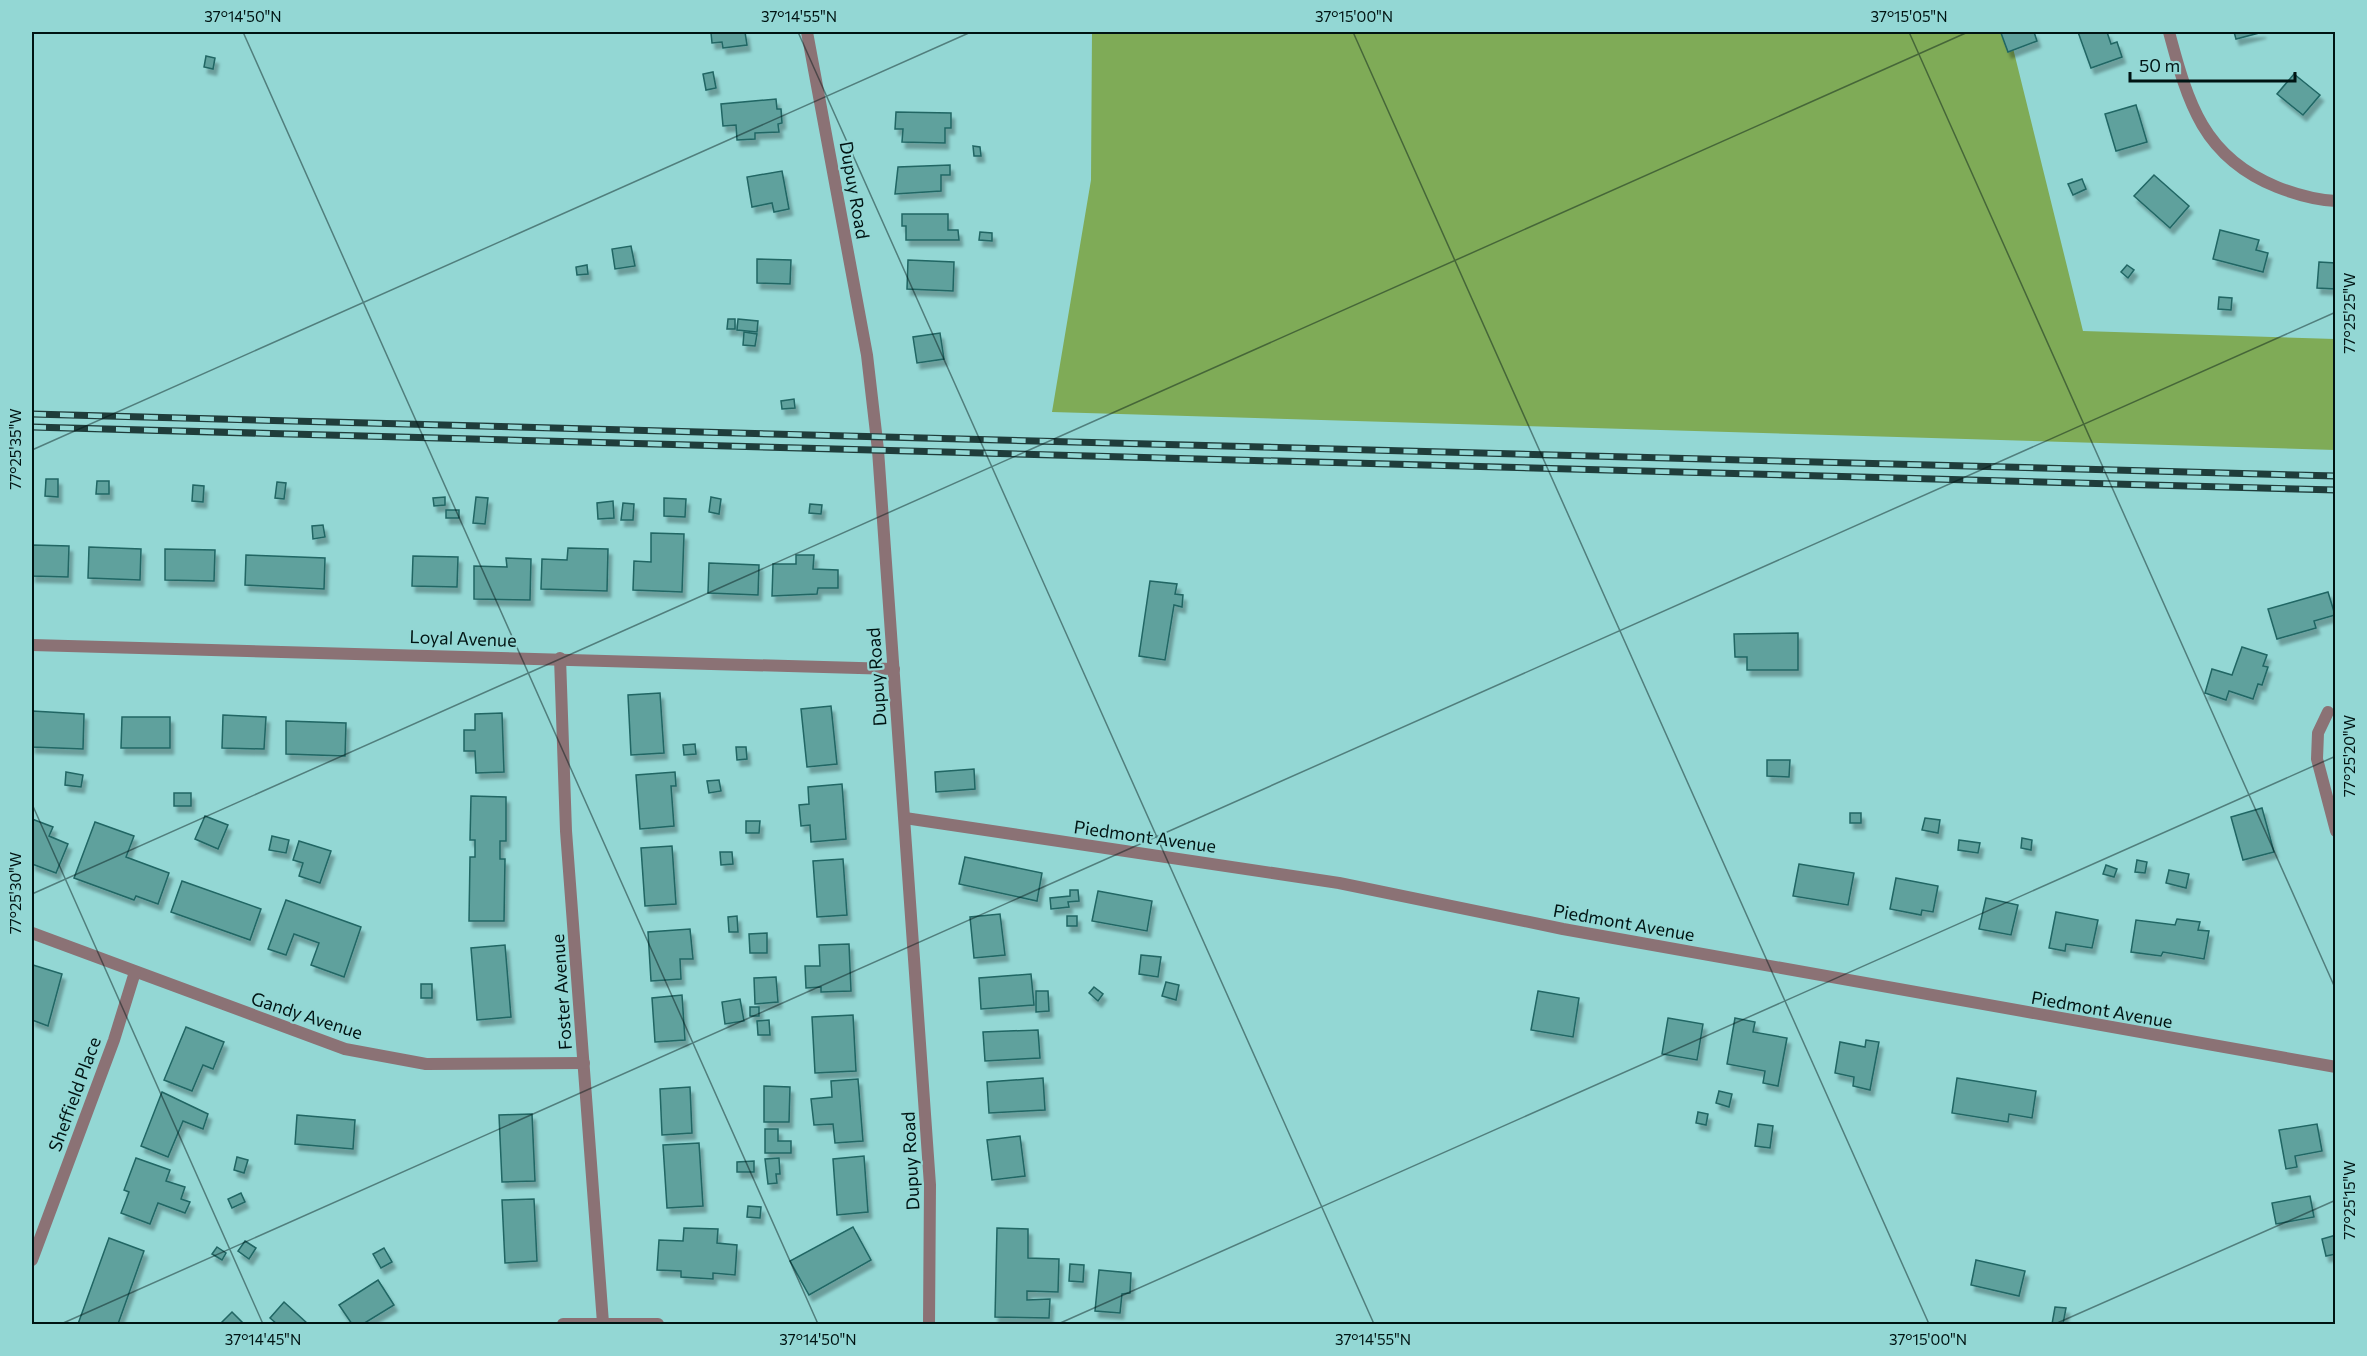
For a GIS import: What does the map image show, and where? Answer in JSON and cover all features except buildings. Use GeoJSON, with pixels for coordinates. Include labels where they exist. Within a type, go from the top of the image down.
{"type":"FeatureCollection","features":[{"type":"Feature","properties":{"kind":"street","name":"Dupuy Road"},"geometry":{"type":"LineString","coordinates":[[807,32],[867,355],[878,450],[930,1185],[929,1324]]}},
{"type":"Feature","properties":{"kind":"street"},"geometry":{"type":"LineString","coordinates":[[2169,32],[2186,91],[2201,123],[2221,153],[2263,181],[2292,193],[2336,201]]}},
{"type":"Feature","properties":{"kind":"street","name":"Loyal Avenue"},"geometry":{"type":"LineString","coordinates":[[32,645],[894,669]]}},
{"type":"Feature","properties":{"kind":"street","name":"Foster Avenue"},"geometry":{"type":"LineString","coordinates":[[560,658],[566,831],[603,1323]]}},
{"type":"Feature","properties":{"kind":"street"},"geometry":{"type":"LineString","coordinates":[[2328,712],[2318,733],[2317,759],[2336,831]]}},
{"type":"Feature","properties":{"kind":"street","name":"Piedmont Avenue"},"geometry":{"type":"LineString","coordinates":[[905,818],[1339,882],[1563,930],[2336,1067]]}},
{"type":"Feature","properties":{"kind":"street","name":"Gandy Avenue"},"geometry":{"type":"LineString","coordinates":[[32,933],[345,1049],[426,1064],[584,1063]]}},
{"type":"Feature","properties":{"kind":"street","name":"Sheffield Place"},"geometry":{"type":"LineString","coordinates":[[32,1260],[114,1040],[135,972]]}},
{"type":"Feature","properties":{"kind":"street"},"geometry":{"type":"LineString","coordinates":[[563,1324],[658,1324]]}},
{"type":"Feature","properties":{"kind":"green space"},"geometry":{"type":"Polygon","coordinates":[[[1092,32],[2009,32],[2083,331],[2335,339],[2335,450],[1052,412],[1091,180],[1092,32]]]}},
{"type":"Feature","properties":{"kind":"railway"},"geometry":{"type":"LineString","coordinates":[[32,414],[2336,476]]}},
{"type":"Feature","properties":{"kind":"railway"},"geometry":{"type":"LineString","coordinates":[[32,427],[2336,490]]}}]}
